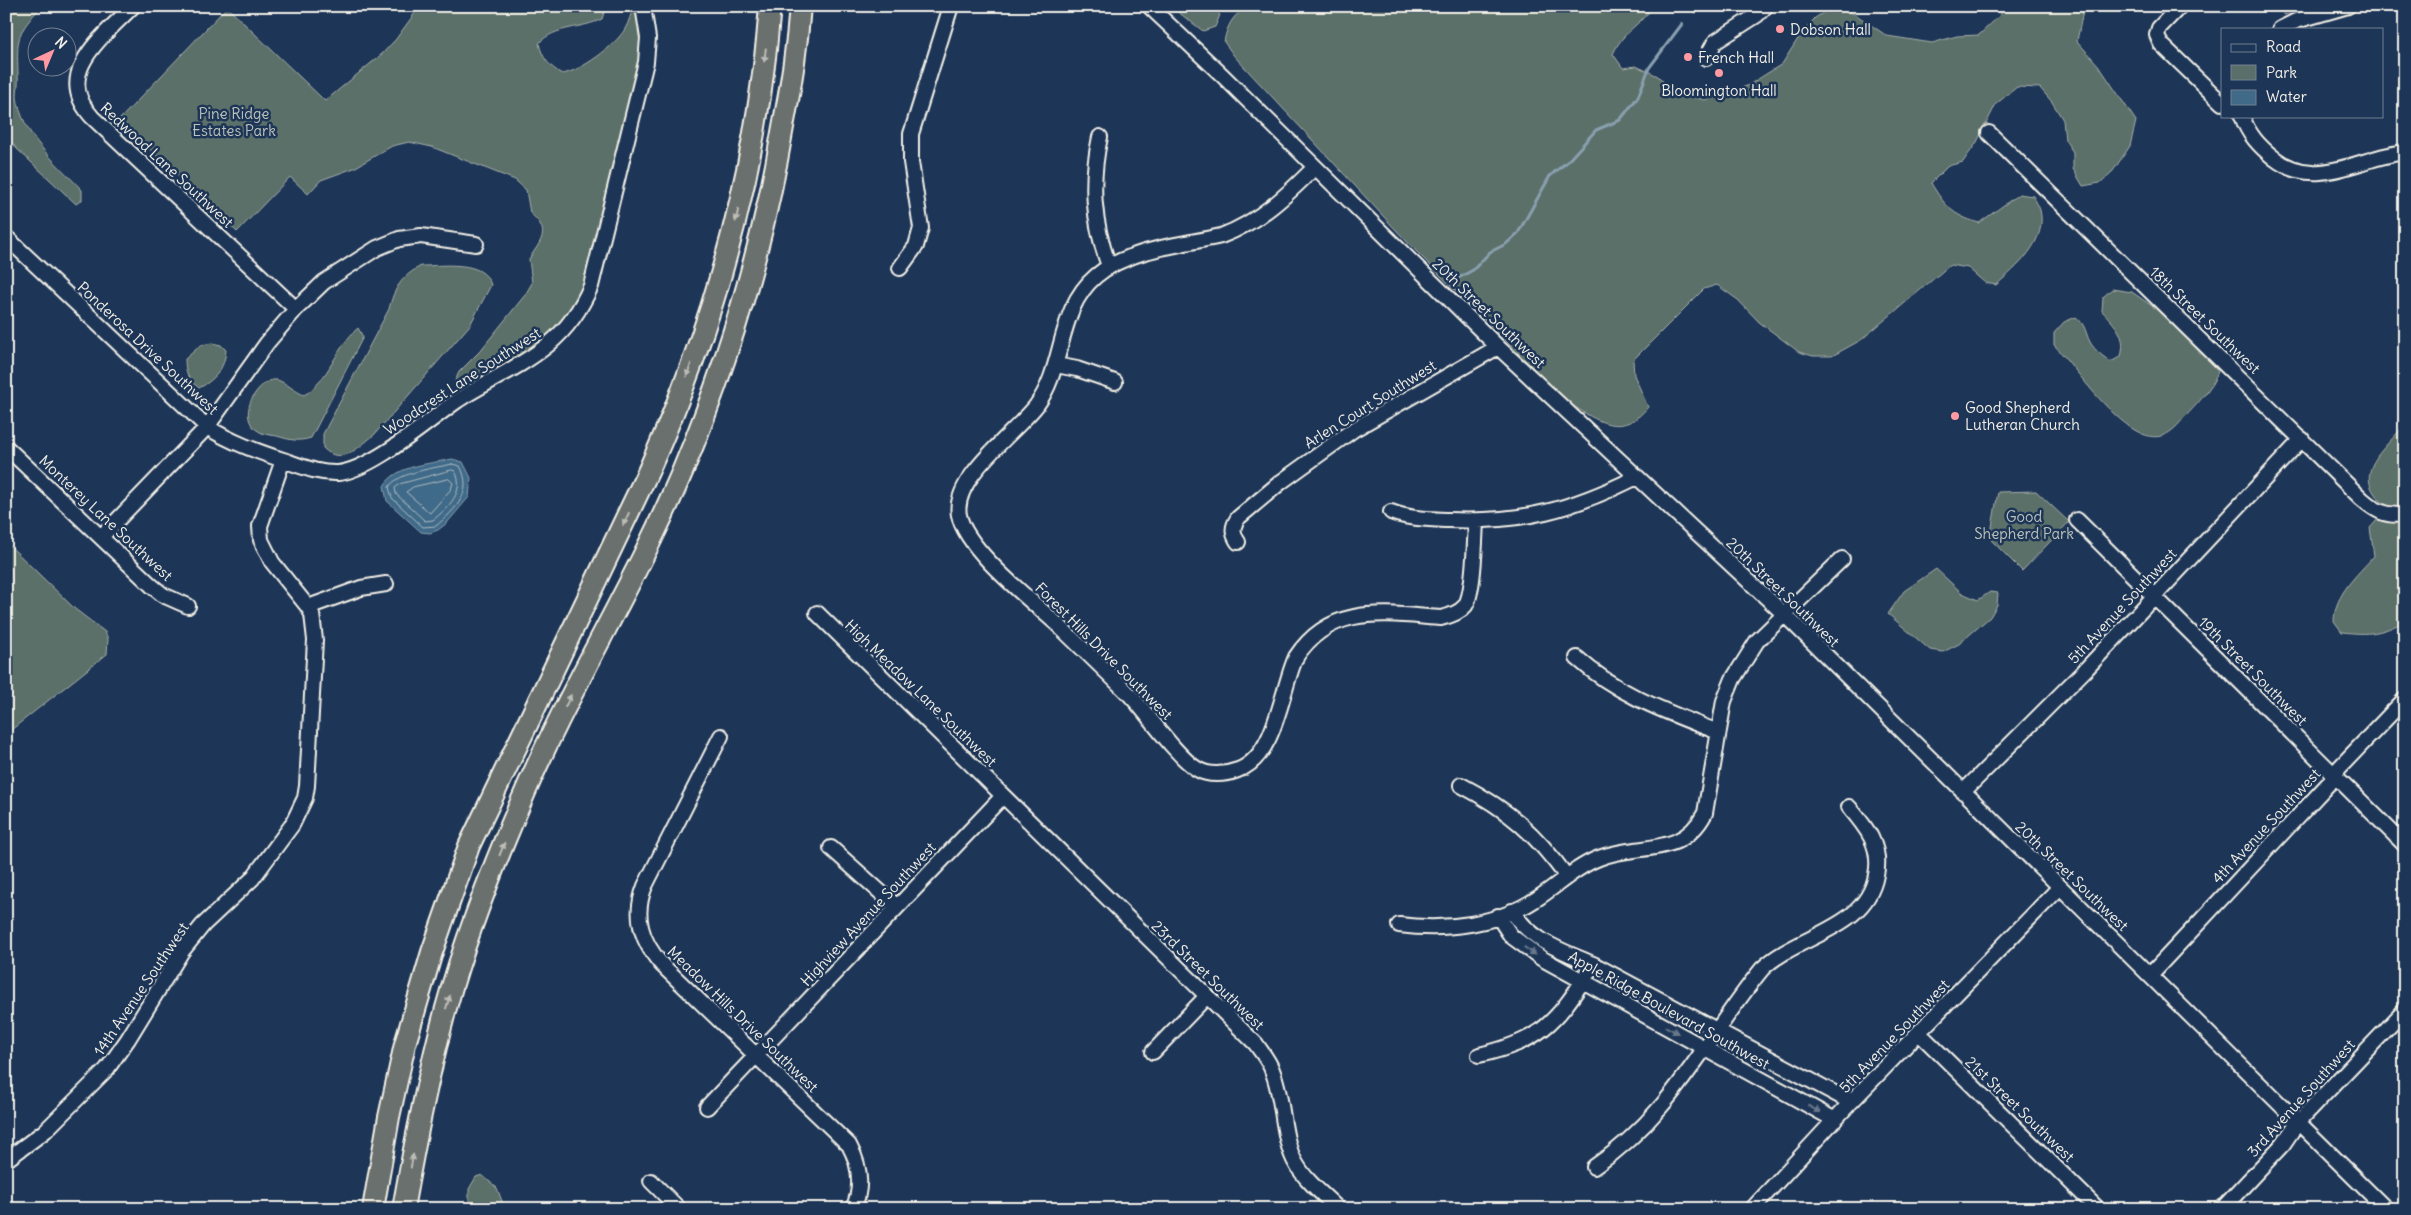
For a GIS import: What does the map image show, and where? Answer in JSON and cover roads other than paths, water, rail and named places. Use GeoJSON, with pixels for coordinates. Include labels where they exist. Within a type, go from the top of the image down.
{"type":"FeatureCollection","features":[{"type":"Feature","properties":{"kind":"highway"},"geometry":{"type":"LineString","coordinates":[[373,1209],[389,1117],[405,1044],[432,952],[469,846],[648,472],[674,414],[696,350],[730,245],[742,193],[761,90],[770,6]]}},
{"type":"Feature","properties":{"kind":"highway"},"geometry":{"type":"LineString","coordinates":[[403,1209],[421,1108],[447,1005],[483,898],[519,804],[549,739],[682,472],[724,361],[758,245],[777,162],[790,87],[800,6]]}},
{"type":"Feature","properties":{"kind":"street","name":"Redwood Lane Southwest"},"geometry":{"type":"LineString","coordinates":[[133,6],[84,60],[80,69],[77,87],[82,103],[92,117],[296,309]]}},
{"type":"Feature","properties":{"kind":"street","name":"Woodcrest Lane Southwest"},"geometry":{"type":"LineString","coordinates":[[282,460],[327,473],[348,471],[364,464],[458,401],[517,367],[548,345],[567,326],[578,312],[591,286],[628,139],[648,47],[643,6]]}},
{"type":"Feature","properties":{"kind":"street"},"geometry":{"type":"LineString","coordinates":[[900,268],[916,246],[921,228],[911,162],[911,134],[950,6]]}},
{"type":"Feature","properties":{"kind":"street","name":"20th Street Southwest"},"geometry":{"type":"LineString","coordinates":[[1149,6],[1498,347],[1785,615],[2386,1209]]}},
{"type":"Feature","properties":{"kind":"street"},"geometry":{"type":"LineString","coordinates":[[1706,58],[1715,42],[1757,15],[1766,6]]}},
{"type":"Feature","properties":{"kind":"street"},"geometry":{"type":"LineString","coordinates":[[2180,6],[2159,28],[2157,35],[2161,44],[2221,102]]}},
{"type":"Feature","properties":{"kind":"street"},"geometry":{"type":"LineString","coordinates":[[2282,28],[2296,21],[2348,6]]}},
{"type":"Feature","properties":{"kind":"street"},"geometry":{"type":"LineString","coordinates":[[2243,118],[2250,134],[2263,150],[2279,162],[2305,173],[2326,173],[2405,152]]}},
{"type":"Feature","properties":{"kind":"street","name":"18th Street Southwest"},"geometry":{"type":"LineString","coordinates":[[1990,133],[2370,506],[2386,514],[2405,514]]}},
{"type":"Feature","properties":{"kind":"street"},"geometry":{"type":"LineString","coordinates":[[1100,137],[1095,160],[1093,202],[1095,223],[1109,266]]}},
{"type":"Feature","properties":{"kind":"street","name":"Forest Hills Drive Southwest"},"geometry":{"type":"LineString","coordinates":[[1315,167],[1278,202],[1236,230],[1221,236],[1139,254],[1109,266],[1082,289],[1071,308],[1056,365],[1047,388],[1036,406],[970,477],[964,486],[958,505],[962,524],[976,545],[997,568],[1130,695],[1189,763],[1202,772],[1220,774],[1237,771],[1256,759],[1266,745],[1296,656],[1305,644],[1327,627],[1344,618],[1361,615],[1441,618],[1462,609],[1466,604],[1471,589],[1476,521]]}},
{"type":"Feature","properties":{"kind":"street"},"geometry":{"type":"LineString","coordinates":[[101,537],[207,427],[267,343],[312,292],[339,271],[376,248],[399,238],[421,236],[476,244]]}},
{"type":"Feature","properties":{"kind":"street","name":"Ponderosa Drive Southwest"},"geometry":{"type":"LineString","coordinates":[[6,237],[207,427],[227,439],[259,453],[282,460]]}},
{"type":"Feature","properties":{"kind":"street","name":"Arlen Court Southwest"},"geometry":{"type":"LineString","coordinates":[[1238,542],[1233,534],[1234,523],[1238,518],[1314,457],[1365,423],[1498,347]]}},
{"type":"Feature","properties":{"kind":"street"},"geometry":{"type":"LineString","coordinates":[[1056,365],[1077,369],[1115,382]]}},
{"type":"Feature","properties":{"kind":"street","name":"5th Avenue Southwest"},"geometry":{"type":"LineString","coordinates":[[1963,792],[2087,668],[2302,439]]}},
{"type":"Feature","properties":{"kind":"street","name":"Monterey Lane Southwest"},"geometry":{"type":"LineString","coordinates":[[6,447],[163,595],[188,606]]}},
{"type":"Feature","properties":{"kind":"street","name":"14th Avenue Southwest"},"geometry":{"type":"LineString","coordinates":[[6,1160],[45,1131],[107,1069],[128,1039],[182,950],[203,925],[252,879],[292,825],[305,798],[315,640],[312,614],[272,562],[261,540],[260,526],[282,460]]}},
{"type":"Feature","properties":{"kind":"street"},"geometry":{"type":"LineString","coordinates":[[1391,512],[1422,519],[1498,521],[1541,514],[1606,491],[1637,476]]}},
{"type":"Feature","properties":{"kind":"street","name":"19th Street Southwest"},"geometry":{"type":"LineString","coordinates":[[2077,520],[2405,845]]}},
{"type":"Feature","properties":{"kind":"street"},"geometry":{"type":"LineString","coordinates":[[1399,925],[1443,928],[1469,924],[1498,916],[1534,900],[1597,859],[1621,851],[1655,848],[1672,844],[1693,831],[1702,819],[1707,805],[1718,732],[1728,690],[1743,660],[1757,641],[1842,559]]}},
{"type":"Feature","properties":{"kind":"street"},"geometry":{"type":"LineString","coordinates":[[308,607],[360,588],[386,584]]}},
{"type":"Feature","properties":{"kind":"street","name":"High Meadow Lane Southwest"},"geometry":{"type":"LineString","coordinates":[[817,614],[1003,796]]}},
{"type":"Feature","properties":{"kind":"street"},"geometry":{"type":"LineString","coordinates":[[1577,658],[1594,673],[1631,697],[1718,732]]}},
{"type":"Feature","properties":{"kind":"street","name":"4th Avenue Southwest"},"geometry":{"type":"LineString","coordinates":[[2150,975],[2335,776],[2338,768],[2405,699]]}},
{"type":"Feature","properties":{"kind":"street","name":"Meadow Hills Drive Southwest"},"geometry":{"type":"LineString","coordinates":[[721,736],[646,886],[640,904],[640,922],[643,938],[653,954],[849,1145],[856,1158],[859,1176],[858,1192],[853,1209]]}},
{"type":"Feature","properties":{"kind":"street"},"geometry":{"type":"LineString","coordinates":[[1461,785],[1491,801],[1523,825],[1542,845],[1567,877]]}},
{"type":"Feature","properties":{"kind":"street","name":"Highview Avenue Southwest"},"geometry":{"type":"LineString","coordinates":[[707,1107],[1003,796]]}},
{"type":"Feature","properties":{"kind":"street","name":"23rd Street Southwest"},"geometry":{"type":"LineString","coordinates":[[1003,796],[1265,1056],[1276,1080],[1289,1148],[1294,1160],[1308,1180],[1338,1209]]}},
{"type":"Feature","properties":{"kind":"street"},"geometry":{"type":"LineString","coordinates":[[1594,1167],[1624,1145],[1652,1119],[1706,1049],[1752,981],[1774,958],[1844,921],[1859,910],[1867,900],[1875,879],[1877,852],[1871,835],[1849,807]]}},
{"type":"Feature","properties":{"kind":"street"},"geometry":{"type":"LineString","coordinates":[[831,848],[897,907]]}},
{"type":"Feature","properties":{"kind":"street","name":"5th Avenue Southwest"},"geometry":{"type":"LineString","coordinates":[[1752,1209],[1851,1102],[2060,887]]}},
{"type":"Feature","properties":{"kind":"street","name":"Apple Ridge Boulevard Southwest"},"geometry":{"type":"LineString","coordinates":[[1512,911],[1525,929],[1550,947],[1593,964],[1716,1032],[1851,1102]]}},
{"type":"Feature","properties":{"kind":"street","name":"Apple Ridge Boulevard Southwest"},"geometry":{"type":"LineString","coordinates":[[1498,916],[1504,928],[1524,947],[1835,1120]]}},
{"type":"Feature","properties":{"kind":"street"},"geometry":{"type":"LineString","coordinates":[[1479,1055],[1520,1044],[1544,1030],[1566,1008],[1593,964]]}},
{"type":"Feature","properties":{"kind":"street"},"geometry":{"type":"LineString","coordinates":[[1153,1052],[1206,996]]}},
{"type":"Feature","properties":{"kind":"street","name":"3rd Avenue Southwest"},"geometry":{"type":"LineString","coordinates":[[2222,1209],[2283,1144],[2298,1122],[2405,1010]]}},
{"type":"Feature","properties":{"kind":"street","name":"21st Street Southwest"},"geometry":{"type":"LineString","coordinates":[[1919,1033],[2098,1209]]}},
{"type":"Feature","properties":{"kind":"street"},"geometry":{"type":"LineString","coordinates":[[651,1181],[679,1209]]}},
{"type":"Feature","properties":{"kind":"water"},"geometry":{"type":"Polygon","coordinates":[[[452,459],[463,462],[471,478],[469,497],[447,523],[438,530],[430,533],[421,532],[387,501],[384,486],[389,479],[414,466],[452,459]]]}},
{"type":"Feature","properties":{"kind":"waterway"},"geometry":{"type":"LineString","coordinates":[[1695,12],[1700,6]]}},
{"type":"Feature","properties":{"kind":"waterway"},"geometry":{"type":"LineString","coordinates":[[1453,281],[1473,270],[1490,252],[1506,244],[1518,233],[1550,176],[1567,162],[1596,130],[1620,120],[1638,97],[1649,68],[1682,24]]}},
{"type":"Feature","properties":{"kind":"place","name":"Dobson Hall"},"geometry":{"type":"Point","coordinates":[1780,29]}},
{"type":"Feature","properties":{"kind":"place","name":"French Hall"},"geometry":{"type":"Point","coordinates":[1688,57]}},
{"type":"Feature","properties":{"kind":"place","name":"Bloomington Hall"},"geometry":{"type":"Point","coordinates":[1719,73]}},
{"type":"Feature","properties":{"kind":"place","name":"Good Shepherd Lutheran Church"},"geometry":{"type":"Point","coordinates":[1955,416]}},
{"type":"Feature","properties":{"kind":"park label","name":"Pine Ridge Estates Park"},"geometry":{"type":"Point","coordinates":[234,122]}},
{"type":"Feature","properties":{"kind":"park label","name":"Good Shepherd Park"},"geometry":{"type":"Point","coordinates":[2024,524]}}]}
